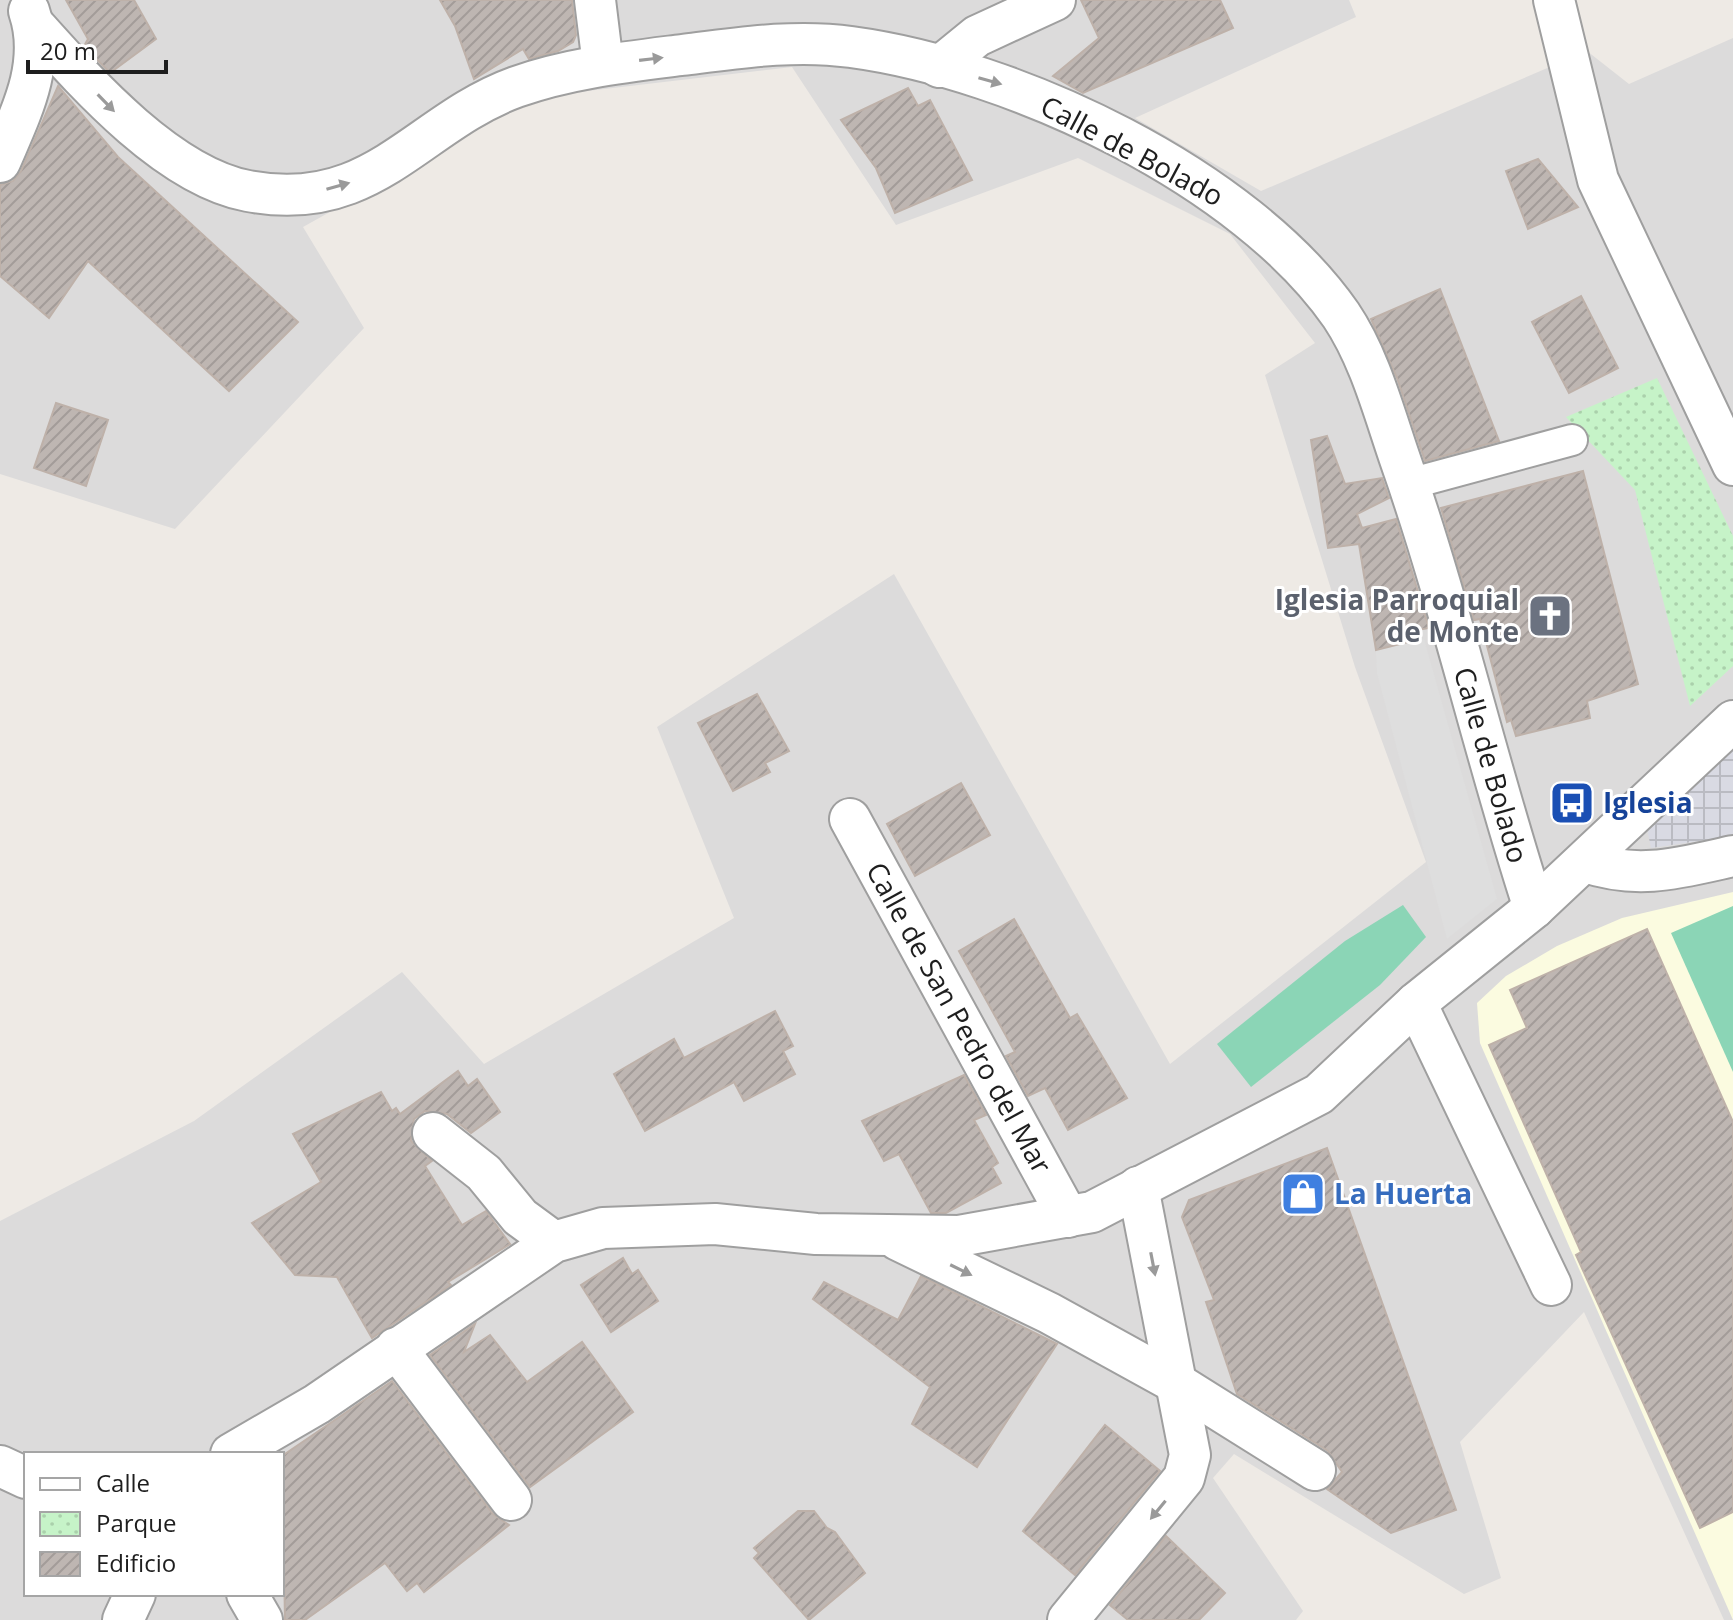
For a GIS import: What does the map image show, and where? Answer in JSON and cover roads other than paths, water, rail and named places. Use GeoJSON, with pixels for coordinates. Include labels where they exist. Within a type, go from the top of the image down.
{"type":"FeatureCollection","features":[{"type":"Feature","properties":{"kind":"street"},"geometry":{"type":"LineString","coordinates":[[595,0],[603,65]]}},
{"type":"Feature","properties":{"kind":"street"},"geometry":{"type":"LineString","coordinates":[[939,67],[977,36],[1055,0]]}},
{"type":"Feature","properties":{"kind":"street"},"geometry":{"type":"LineString","coordinates":[[1554,0],[1598,180],[1733,465]]}},
{"type":"Feature","properties":{"kind":"street","name":"Calle de Bolado"},"geometry":{"type":"LineString","coordinates":[[29,13],[113,111],[203,175],[246,191],[290,194],[335,189],[385,169],[463,115],[508,90],[559,73],[603,65],[797,44],[847,46],[1014,88],[1149,153],[1224,198],[1298,261],[1344,319],[1373,380],[1409,484],[1505,820],[1534,908]]}},
{"type":"Feature","properties":{"kind":"street","name":"Calle de Bolado"},"geometry":{"type":"LineString","coordinates":[[0,162],[32,89],[29,13]]}},
{"type":"Feature","properties":{"kind":"street"},"geometry":{"type":"LineString","coordinates":[[1409,484],[1572,440]]}},
{"type":"Feature","properties":{"kind":"street"},"geometry":{"type":"LineString","coordinates":[[234,1452],[317,1404],[554,1242],[603,1228],[715,1224],[891,1237],[959,1236],[1092,1212],[1319,1094],[1416,1003],[1534,908],[1733,721]]}},
{"type":"Feature","properties":{"kind":"street","name":"Calle de San Pedro del Mar"},"geometry":{"type":"LineString","coordinates":[[850,819],[1068,1217]]}},
{"type":"Feature","properties":{"kind":"street"},"geometry":{"type":"LineString","coordinates":[[1585,862],[1615,872],[1642,872],[1672,870],[1733,856]]}},
{"type":"Feature","properties":{"kind":"street"},"geometry":{"type":"LineString","coordinates":[[1416,1003],[1551,1285]]}},
{"type":"Feature","properties":{"kind":"street"},"geometry":{"type":"LineString","coordinates":[[433,1133],[484,1173],[520,1217],[554,1242]]}},
{"type":"Feature","properties":{"kind":"street"},"geometry":{"type":"LineString","coordinates":[[1068,1620],[1184,1478],[1190,1455],[1138,1187]]}},
{"type":"Feature","properties":{"kind":"street"},"geometry":{"type":"LineString","coordinates":[[891,1237],[1049,1313],[1176,1383],[1315,1470]]}},
{"type":"Feature","properties":{"kind":"street"},"geometry":{"type":"LineString","coordinates":[[396,1348],[511,1500]]}},
{"type":"Feature","properties":{"kind":"street"},"geometry":{"type":"LineString","coordinates":[[0,1466],[24,1477]]}},
{"type":"Feature","properties":{"kind":"street"},"geometry":{"type":"LineString","coordinates":[[123,1620],[134,1596]]}},
{"type":"Feature","properties":{"kind":"street"},"geometry":{"type":"LineString","coordinates":[[248,1596],[262,1620]]}},
{"type":"Feature","properties":{"kind":"place","name":"Iglesia Parroquial de Monte"},"geometry":{"type":"Point","coordinates":[1550,616]}},
{"type":"Feature","properties":{"kind":"place","name":"Iglesia"},"geometry":{"type":"Point","coordinates":[1572,803]}},
{"type":"Feature","properties":{"kind":"place","name":"La Huerta"},"geometry":{"type":"Point","coordinates":[1303,1194]}}]}
